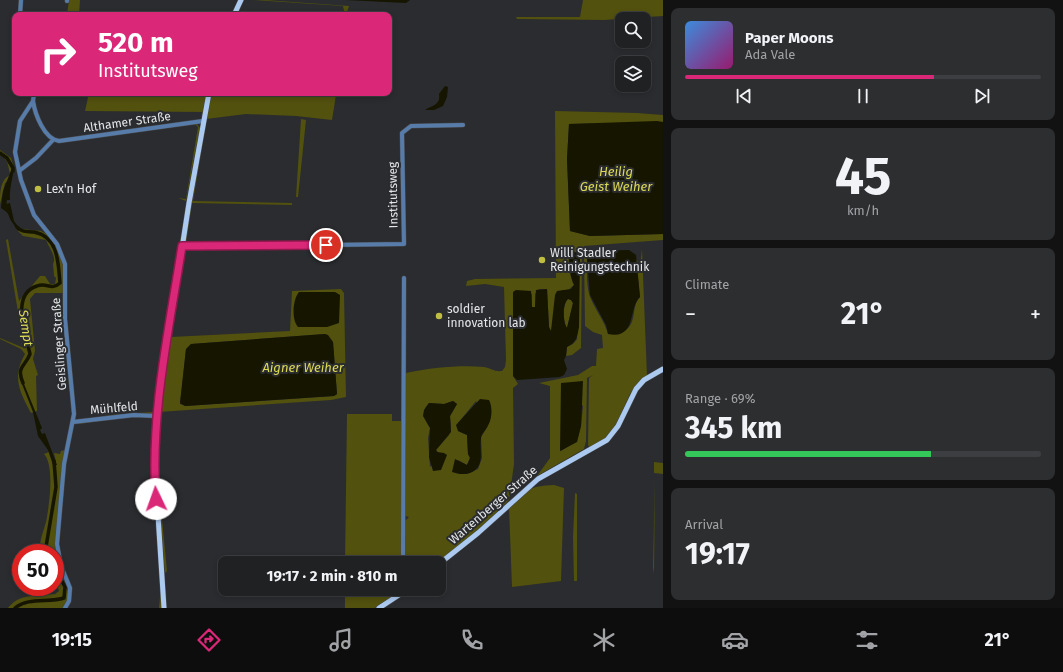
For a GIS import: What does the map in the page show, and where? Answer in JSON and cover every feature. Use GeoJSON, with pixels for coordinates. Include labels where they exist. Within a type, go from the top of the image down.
{"type":"FeatureCollection","features":[{"type":"Feature","properties":{"kind":"main road"},"geometry":{"type":"LineString","coordinates":[[236,12],[242,0]]}},
{"type":"Feature","properties":{"kind":"main road"},"geometry":{"type":"LineString","coordinates":[[164,608],[155,482],[156,416],[182,246],[208,96]]}},
{"type":"Feature","properties":{"kind":"main road","name":"Wartenberger Straße"},"geometry":{"type":"LineString","coordinates":[[446,558],[478,533],[538,479],[607,440],[618,426],[636,389],[644,380],[663,369]]}},
{"type":"Feature","properties":{"kind":"main road"},"geometry":{"type":"LineString","coordinates":[[379,608],[396,596]]}},
{"type":"Feature","properties":{"kind":"street"},"geometry":{"type":"LineString","coordinates":[[20,12],[21,0]]}},
{"type":"Feature","properties":{"kind":"street","name":"Geislinger Straße"},"geometry":{"type":"LineString","coordinates":[[34,96],[33,101],[22,117],[17,129],[15,152],[19,171],[34,215],[53,237],[64,257],[65,319],[74,406],[73,422],[64,464],[57,544],[61,566],[70,588],[69,601],[65,608]]}},
{"type":"Feature","properties":{"kind":"street"},"geometry":{"type":"LineString","coordinates":[[19,171],[36,158],[53,140],[38,118],[33,101]]}},
{"type":"Feature","properties":{"kind":"street","name":"Althamer Straße"},"geometry":{"type":"LineString","coordinates":[[53,140],[59,141],[203,121]]}},
{"type":"Feature","properties":{"kind":"street","name":"Institutsweg"},"geometry":{"type":"LineString","coordinates":[[182,246],[404,244],[402,133],[411,126],[463,126]]}},
{"type":"Feature","properties":{"kind":"street"},"geometry":{"type":"LineString","coordinates":[[403,556],[404,278]]}},
{"type":"Feature","properties":{"kind":"street","name":"Mühlfeld"},"geometry":{"type":"LineString","coordinates":[[73,422],[134,415],[156,416]]}},
{"type":"Feature","properties":{"kind":"shaded area"},"geometry":{"type":"Polygon","coordinates":[[[69,0],[80,0],[79,12],[67,12],[69,0]]]}},
{"type":"Feature","properties":{"kind":"shaded area"},"geometry":{"type":"Polygon","coordinates":[[[253,0],[349,6],[347,12],[344,12],[343,6],[253,0]]]}},
{"type":"Feature","properties":{"kind":"shaded area"},"geometry":{"type":"Polygon","coordinates":[[[583,0],[663,0],[663,16],[651,17],[651,12],[615,12],[615,19],[604,20],[517,19],[516,17],[580,17],[583,0]]]}},
{"type":"Feature","properties":{"kind":"shaded area"},"geometry":{"type":"Polygon","coordinates":[[[88,96],[206,96],[201,119],[202,112],[85,111],[88,96]]]}},
{"type":"Feature","properties":{"kind":"shaded area"},"geometry":{"type":"Polygon","coordinates":[[[210,96],[336,96],[332,120],[296,116],[246,114],[206,119],[210,96]]]}},
{"type":"Feature","properties":{"kind":"shaded area"},"geometry":{"type":"Polygon","coordinates":[[[555,111],[663,115],[663,122],[569,124],[567,159],[570,231],[590,236],[663,234],[663,240],[584,246],[582,251],[581,348],[572,355],[566,356],[567,347],[573,344],[577,339],[579,253],[574,285],[567,291],[562,290],[551,332],[549,327],[547,289],[539,289],[535,294],[535,307],[532,307],[532,294],[513,292],[513,376],[518,384],[513,388],[514,464],[509,500],[483,526],[446,556],[404,556],[405,521],[409,517],[405,516],[406,373],[435,368],[465,366],[484,367],[502,371],[505,367],[504,287],[485,284],[466,286],[467,281],[475,279],[556,278],[555,111]],[[453,401],[444,404],[429,403],[426,406],[424,416],[430,428],[428,438],[430,467],[444,453],[439,453],[436,450],[449,435],[451,427],[450,416],[457,404],[453,401]],[[476,401],[458,423],[458,431],[467,435],[468,454],[470,458],[467,465],[458,460],[455,473],[467,474],[478,469],[482,458],[481,437],[488,426],[476,401]]]}},
{"type":"Feature","properties":{"kind":"shaded area"},"geometry":{"type":"Polygon","coordinates":[[[301,119],[306,120],[298,197],[296,197],[301,119]]]}},
{"type":"Feature","properties":{"kind":"shaded area"},"geometry":{"type":"Polygon","coordinates":[[[206,123],[193,201],[292,203],[292,205],[192,203],[186,243],[185,240],[206,123]]]}},
{"type":"Feature","properties":{"kind":"shaded area"},"geometry":{"type":"Polygon","coordinates":[[[195,124],[197,124],[200,128],[186,201],[178,198],[186,199],[198,127],[195,124]]]}},
{"type":"Feature","properties":{"kind":"shaded area"},"geometry":{"type":"Polygon","coordinates":[[[0,150],[11,158],[14,168],[12,168],[10,174],[7,161],[0,155],[0,150]]]}},
{"type":"Feature","properties":{"kind":"shaded area"},"geometry":{"type":"Polygon","coordinates":[[[10,175],[9,180],[5,183],[0,204],[2,183],[10,175]]]}},
{"type":"Feature","properties":{"kind":"shaded area"},"geometry":{"type":"Polygon","coordinates":[[[186,204],[155,414],[82,420],[111,415],[153,412],[186,204]]]}},
{"type":"Feature","properties":{"kind":"shaded area"},"geometry":{"type":"Polygon","coordinates":[[[22,229],[41,231],[50,236],[63,262],[63,293],[35,293],[30,299],[35,351],[33,359],[38,375],[36,376],[37,411],[31,413],[20,391],[18,377],[21,362],[25,354],[21,349],[0,339],[24,348],[6,240],[8,239],[19,301],[40,276],[45,276],[50,284],[55,284],[56,278],[54,276],[54,258],[46,240],[23,236],[17,230],[22,229]]]}},
{"type":"Feature","properties":{"kind":"shaded area"},"geometry":{"type":"Polygon","coordinates":[[[185,248],[293,248],[186,249],[171,337],[290,331],[292,291],[341,289],[344,293],[346,397],[331,400],[159,412],[185,248]],[[325,334],[191,344],[186,349],[180,404],[186,406],[334,396],[337,394],[333,342],[325,334]]]}},
{"type":"Feature","properties":{"kind":"shaded area"},"geometry":{"type":"Polygon","coordinates":[[[642,249],[647,376],[630,394],[615,427],[603,440],[590,448],[588,445],[589,378],[593,375],[587,378],[586,441],[584,449],[537,476],[550,458],[550,386],[539,383],[578,375],[592,366],[596,366],[597,349],[603,348],[602,335],[593,332],[585,326],[584,255],[589,251],[603,251],[596,252],[587,258],[587,279],[591,299],[605,325],[608,334],[627,329],[632,322],[637,301],[640,297],[636,259],[640,266],[642,249]],[[561,384],[561,451],[577,441],[581,426],[583,406],[561,384]]]}},
{"type":"Feature","properties":{"kind":"shaded area"},"geometry":{"type":"Polygon","coordinates":[[[568,299],[573,303],[567,328],[564,314],[565,305],[568,299]]]}},
{"type":"Feature","properties":{"kind":"shaded area"},"geometry":{"type":"Polygon","coordinates":[[[347,414],[392,414],[392,421],[402,421],[401,555],[345,556],[347,414]]]}},
{"type":"Feature","properties":{"kind":"shaded area"},"geometry":{"type":"Polygon","coordinates":[[[135,416],[153,417],[154,419],[162,608],[159,608],[161,587],[152,463],[153,420],[151,418],[135,416]]]}},
{"type":"Feature","properties":{"kind":"shaded area"},"geometry":{"type":"Polygon","coordinates":[[[135,416],[79,424],[78,422],[135,416]]]}},
{"type":"Feature","properties":{"kind":"shaded area"},"geometry":{"type":"Polygon","coordinates":[[[160,419],[158,477],[167,571],[165,573],[157,479],[157,427],[160,419]]]}},
{"type":"Feature","properties":{"kind":"shaded area"},"geometry":{"type":"Polygon","coordinates":[[[65,450],[55,544],[41,544],[50,497],[49,468],[44,454],[49,452],[56,462],[54,453],[60,454],[61,451],[65,450]]]}},
{"type":"Feature","properties":{"kind":"shaded area"},"geometry":{"type":"Polygon","coordinates":[[[654,462],[663,463],[663,474],[654,473],[654,462]]]}},
{"type":"Feature","properties":{"kind":"shaded area"},"geometry":{"type":"Polygon","coordinates":[[[655,476],[654,574],[653,567],[655,476]]]}},
{"type":"Feature","properties":{"kind":"shaded area"},"geometry":{"type":"Polygon","coordinates":[[[554,485],[564,488],[561,581],[512,587],[509,507],[528,490],[539,486],[554,485]]]}},
{"type":"Feature","properties":{"kind":"shaded area"},"geometry":{"type":"Polygon","coordinates":[[[575,493],[577,494],[577,581],[574,581],[573,538],[575,493]]]}},
{"type":"Feature","properties":{"kind":"shaded area"},"geometry":{"type":"Polygon","coordinates":[[[64,581],[68,593],[68,599],[63,608],[8,608],[13,603],[30,596],[64,596],[64,581]]]}},
{"type":"Feature","properties":{"kind":"shaded area"},"geometry":{"type":"Polygon","coordinates":[[[345,596],[395,596],[375,608],[345,608],[345,596]]]}},
{"type":"Feature","properties":{"kind":"water"},"geometry":{"type":"Polygon","coordinates":[[[346,0],[410,0],[406,3],[346,0]]]}},
{"type":"Feature","properties":{"kind":"water"},"geometry":{"type":"Polygon","coordinates":[[[445,86],[448,87],[447,97],[443,106],[434,110],[425,110],[437,103],[439,100],[439,94],[445,86]]]}},
{"type":"Feature","properties":{"kind":"water","name":"Heilig Geist Weiher"},"geometry":{"type":"Polygon","coordinates":[[[663,122],[663,234],[590,236],[570,231],[567,159],[569,124],[663,122]]]}},
{"type":"Feature","properties":{"kind":"water"},"geometry":{"type":"Polygon","coordinates":[[[12,168],[14,169],[10,189],[10,200],[7,200],[5,208],[8,211],[7,204],[10,203],[14,221],[20,229],[18,231],[8,213],[1,208],[3,191],[12,168]]]}},
{"type":"Feature","properties":{"kind":"water"},"geometry":{"type":"Polygon","coordinates":[[[629,250],[636,255],[640,297],[636,302],[628,328],[624,332],[617,335],[608,334],[606,325],[590,295],[587,258],[596,251],[629,250]]]}},
{"type":"Feature","properties":{"kind":"water"},"geometry":{"type":"Polygon","coordinates":[[[570,251],[579,253],[580,257],[579,327],[575,341],[567,347],[564,360],[567,369],[564,375],[560,377],[517,380],[513,376],[513,292],[516,290],[531,291],[532,307],[535,307],[536,290],[547,289],[549,327],[551,331],[555,295],[557,291],[571,289],[574,285],[569,268],[570,251]],[[568,299],[566,301],[564,309],[564,318],[567,328],[573,303],[568,299]]]}},
{"type":"Feature","properties":{"kind":"water"},"geometry":{"type":"Polygon","coordinates":[[[299,292],[335,292],[340,295],[339,323],[327,327],[298,327],[294,319],[294,304],[299,292]]]}},
{"type":"Feature","properties":{"kind":"water","name":"Aigner Weiher"},"geometry":{"type":"Polygon","coordinates":[[[328,335],[333,342],[337,394],[334,396],[185,406],[180,403],[186,349],[191,344],[328,335]]]}},
{"type":"Feature","properties":{"kind":"water"},"geometry":{"type":"Polygon","coordinates":[[[20,379],[22,379],[42,428],[40,430],[42,434],[45,433],[57,465],[53,465],[48,450],[38,436],[33,412],[20,379]]]}},
{"type":"Feature","properties":{"kind":"water"},"geometry":{"type":"Polygon","coordinates":[[[583,381],[581,426],[577,442],[560,451],[561,383],[583,381]]]}},
{"type":"Feature","properties":{"kind":"water"},"geometry":{"type":"Polygon","coordinates":[[[480,399],[489,400],[491,418],[481,438],[480,463],[475,470],[470,473],[461,474],[452,472],[455,459],[467,465],[470,458],[468,454],[467,435],[458,431],[456,425],[480,399]]]}},
{"type":"Feature","properties":{"kind":"water"},"geometry":{"type":"Polygon","coordinates":[[[453,401],[457,404],[450,416],[451,432],[436,450],[437,452],[447,455],[441,470],[433,471],[429,457],[430,428],[423,416],[424,410],[429,403],[444,404],[453,401]]]}},
{"type":"Feature","properties":{"kind":"waterway","name":"Sempt"},"geometry":{"type":"LineString","coordinates":[[0,153],[7,158],[13,168],[13,171]]}},
{"type":"Feature","properties":{"kind":"waterway","name":"Sempt"},"geometry":{"type":"LineString","coordinates":[[4,202],[10,214]]}},
{"type":"Feature","properties":{"kind":"waterway","name":"Sempt"},"geometry":{"type":"LineString","coordinates":[[17,227],[23,231],[34,232],[42,235],[53,245],[59,267],[60,283],[54,286],[37,286],[29,290],[24,297],[22,306],[23,327],[30,354],[20,373],[23,383]]}},
{"type":"Feature","properties":{"kind":"waterway","name":"Sempt"},"geometry":{"type":"LineString","coordinates":[[46,544],[56,487],[54,461]]}},
{"type":"Feature","properties":{"kind":"waterway","name":"Sempt"},"geometry":{"type":"LineString","coordinates":[[15,608],[26,602],[64,598],[64,585]]}},
{"type":"Feature","properties":{"kind":"place","name":"Lex'n Hof"},"geometry":{"type":"Point","coordinates":[38,189]}},
{"type":"Feature","properties":{"kind":"place","name":"Willi Stadler Reinigungstechnik"},"geometry":{"type":"Point","coordinates":[542,260]}},
{"type":"Feature","properties":{"kind":"place","name":"soldier innovation lab"},"geometry":{"type":"Point","coordinates":[439,316]}},
{"type":"Feature","properties":{"kind":"route"},"geometry":{"type":"LineString","coordinates":[[156,499],[155,452],[158,398],[182,246],[326,245]]}}]}
